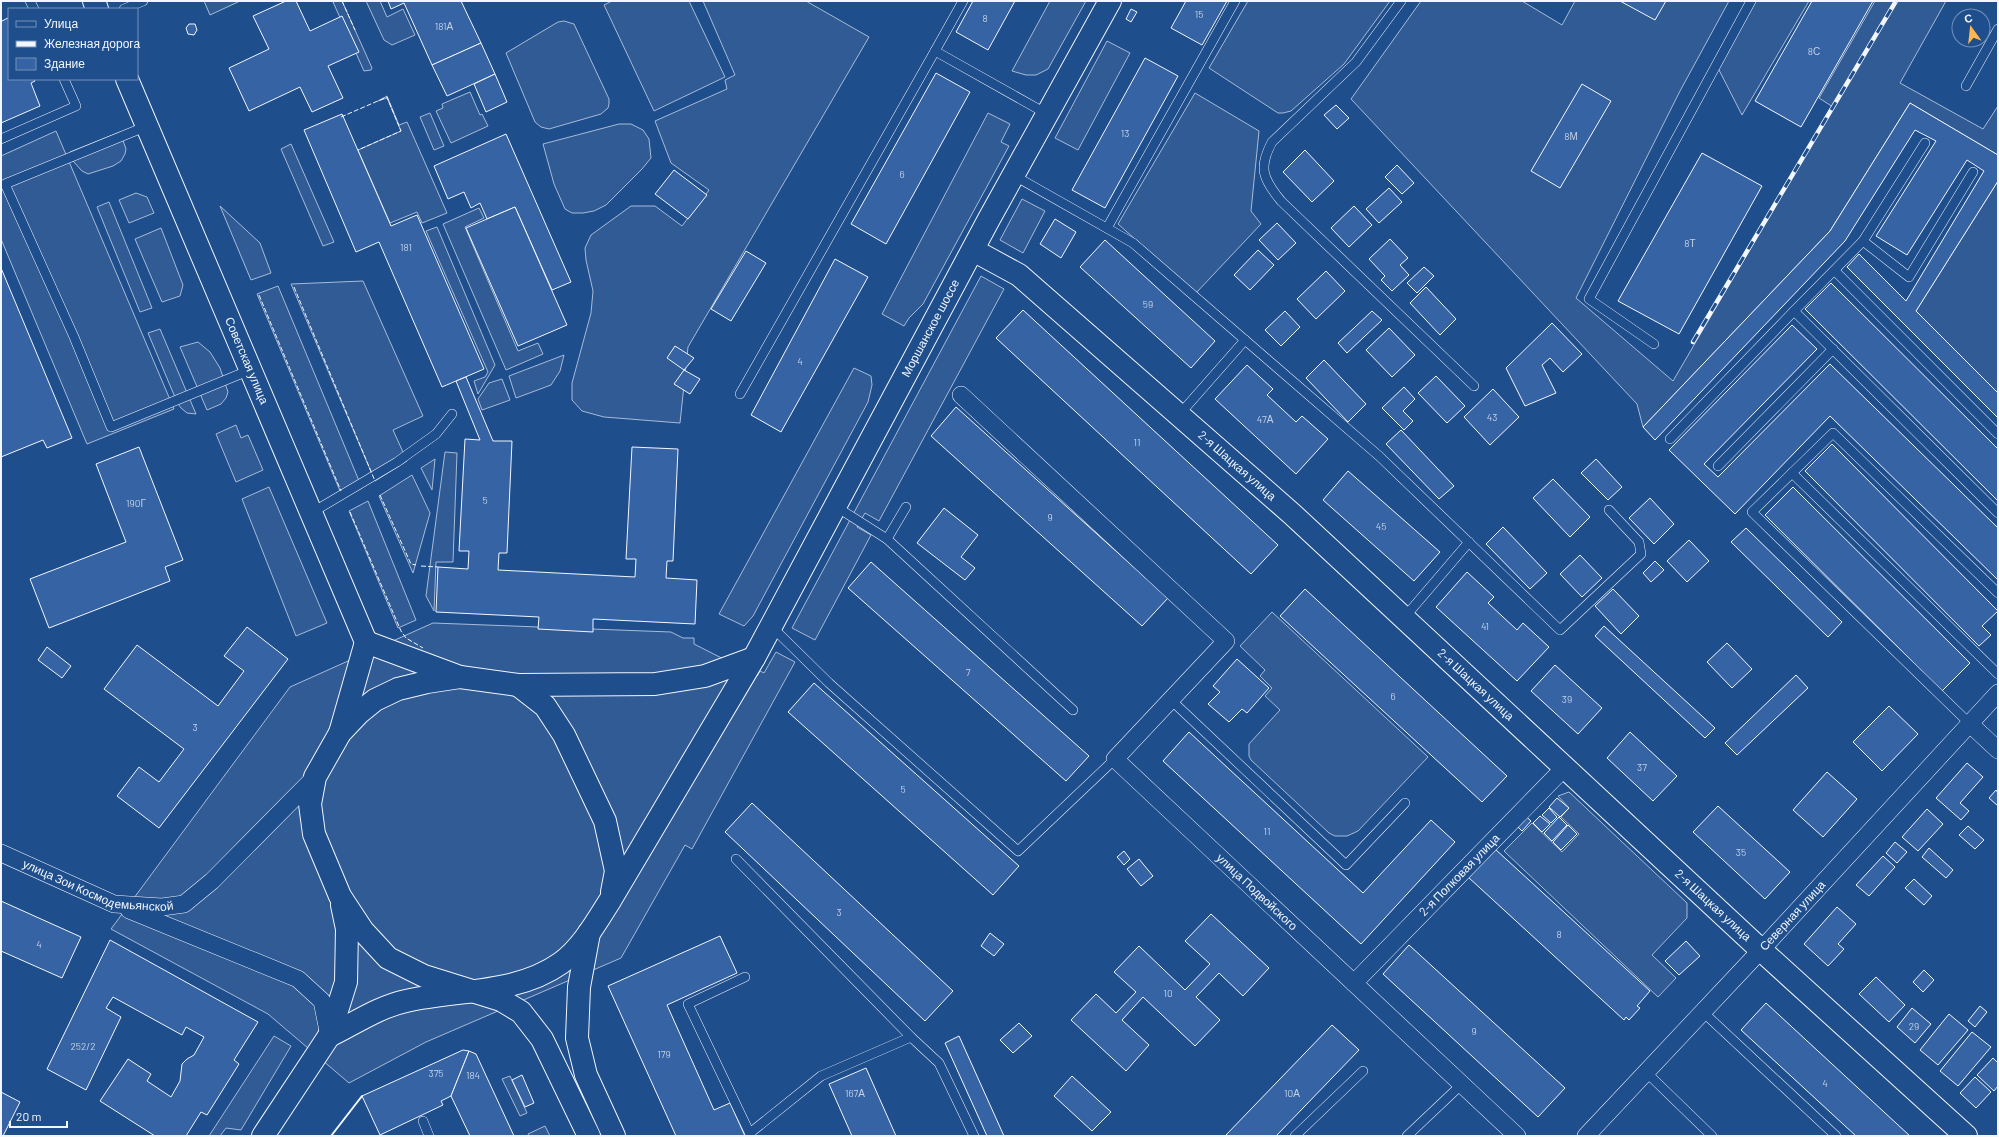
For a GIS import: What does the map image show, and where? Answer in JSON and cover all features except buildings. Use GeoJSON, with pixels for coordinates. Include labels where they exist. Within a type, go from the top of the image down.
{"type":"FeatureCollection","features":[{"type":"Feature","properties":{"kind":"main road","name":"Моршанское шоссе"},"geometry":{"type":"LineString","coordinates":[[329,1036],[378,1009],[406,1001],[472,992],[512,984],[535,977],[561,963],[589,932],[611,899],[754,658],[1013,175],[1110,1]]}},
{"type":"Feature","properties":{"kind":"main road","name":"Советская улица"},"geometry":{"type":"LineString","coordinates":[[127,80],[366,642]]}},
{"type":"Feature","properties":{"kind":"main road","name":"2-я Шацкая улица"},"geometry":{"type":"LineString","coordinates":[[973,250],[1019,275],[1292,514],[1761,950],[1966,1136]]}},
{"type":"Feature","properties":{"kind":"main road"},"geometry":{"type":"LineString","coordinates":[[589,1136],[542,1039],[521,1012],[501,1000],[424,976],[388,958],[363,931],[340,896],[314,834],[310,804],[315,777],[340,733],[366,642],[460,677],[518,685],[654,684],[705,676],[754,658]]}},
{"type":"Feature","properties":{"kind":"main road"},"geometry":{"type":"LineString","coordinates":[[340,733],[359,713],[375,700],[398,689],[427,682],[460,677]]}},
{"type":"Feature","properties":{"kind":"main road"},"geometry":{"type":"LineString","coordinates":[[518,685],[545,706],[564,735],[605,821],[616,871],[611,899]]}},
{"type":"Feature","properties":{"kind":"main road"},"geometry":{"type":"LineString","coordinates":[[263,1136],[329,1036],[346,982],[347,929],[340,896]]}},
{"type":"Feature","properties":{"kind":"main road"},"geometry":{"type":"LineString","coordinates":[[589,932],[579,987],[577,1038],[586,1075],[614,1136]]}},
{"type":"Feature","properties":{"kind":"street"},"geometry":{"type":"LineString","coordinates":[[961,395],[1226,641],[1115,759]]}},
{"type":"Feature","properties":{"kind":"street","name":"Северная улица"},"geometry":{"type":"LineString","coordinates":[[1586,1136],[1761,950],[1998,693]]}},
{"type":"Feature","properties":{"kind":"street"},"geometry":{"type":"LineString","coordinates":[[1970,724],[1998,750]]}},
{"type":"Feature","properties":{"kind":"street","name":"улица Подвойского"},"geometry":{"type":"LineString","coordinates":[[1115,759],[1517,1136]]}},
{"type":"Feature","properties":{"kind":"street","name":"2-я Полковая улица"},"geometry":{"type":"LineString","coordinates":[[1354,983],[1565,767]]}},
{"type":"Feature","properties":{"kind":"street","name":"улица Зои Космодемьянской"},"geometry":{"type":"LineString","coordinates":[[1,853],[114,904],[162,908],[184,904],[212,881],[315,777]]}},
{"type":"Feature","properties":{"kind":"street"},"geometry":{"type":"LineString","coordinates":[[114,904],[298,979],[322,1001],[329,1036]]}},
{"type":"Feature","properties":{"kind":"lane"},"geometry":{"type":"LineString","coordinates":[[126,8],[143,1]]}},
{"type":"Feature","properties":{"kind":"lane"},"geometry":{"type":"LineString","coordinates":[[740,394],[963,1]]}},
{"type":"Feature","properties":{"kind":"lane"},"geometry":{"type":"LineString","coordinates":[[1107,228],[1235,1]]}},
{"type":"Feature","properties":{"kind":"lane"},"geometry":{"type":"LineString","coordinates":[[1401,1],[1356,62],[1272,142],[1265,154],[1263,165],[1264,174],[1267,185],[1281,200],[1474,386]]}},
{"type":"Feature","properties":{"kind":"lane"},"geometry":{"type":"LineString","coordinates":[[1654,344],[1589,300],[1751,1]]}},
{"type":"Feature","properties":{"kind":"lane"},"geometry":{"type":"LineString","coordinates":[[1966,86],[1998,29]]}},
{"type":"Feature","properties":{"kind":"lane"},"geometry":{"type":"LineString","coordinates":[[934,50],[1047,114]]}},
{"type":"Feature","properties":{"kind":"lane"},"geometry":{"type":"LineString","coordinates":[[1,139],[76,106],[64,80]]}},
{"type":"Feature","properties":{"kind":"lane"},"geometry":{"type":"LineString","coordinates":[[147,126],[3,185],[74,337],[111,427],[250,370]]}},
{"type":"Feature","properties":{"kind":"lane"},"geometry":{"type":"LineString","coordinates":[[1670,439],[1794,310],[1835,271],[1863,241],[1925,143]]}},
{"type":"Feature","properties":{"kind":"lane"},"geometry":{"type":"LineString","coordinates":[[1863,241],[1909,277],[1973,172]]}},
{"type":"Feature","properties":{"kind":"lane"},"geometry":{"type":"LineString","coordinates":[[1013,175],[1133,243],[1379,456],[1560,630],[1641,554],[1639,542],[1609,510]]}},
{"type":"Feature","properties":{"kind":"lane"},"geometry":{"type":"LineString","coordinates":[[1835,271],[1998,434]]}},
{"type":"Feature","properties":{"kind":"lane"},"geometry":{"type":"LineString","coordinates":[[1794,310],[1998,513]]}},
{"type":"Feature","properties":{"kind":"lane"},"geometry":{"type":"LineString","coordinates":[[1179,415],[1245,340]]}},
{"type":"Feature","properties":{"kind":"lane"},"geometry":{"type":"LineString","coordinates":[[1718,466],[1833,349]]}},
{"type":"Feature","properties":{"kind":"lane"},"geometry":{"type":"LineString","coordinates":[[311,513],[397,462],[436,434],[452,414]]}},
{"type":"Feature","properties":{"kind":"lane"},"geometry":{"type":"LineString","coordinates":[[1970,724],[1752,512],[1833,432],[1998,594]]}},
{"type":"Feature","properties":{"kind":"lane"},"geometry":{"type":"LineString","coordinates":[[1792,473],[1998,674]]}},
{"type":"Feature","properties":{"kind":"lane"},"geometry":{"type":"LineString","coordinates":[[835,506],[887,539],[1073,710]]}},
{"type":"Feature","properties":{"kind":"lane"},"geometry":{"type":"LineString","coordinates":[[887,539],[906,507]]}},
{"type":"Feature","properties":{"kind":"lane"},"geometry":{"type":"LineString","coordinates":[[1404,618],[1469,542]]}},
{"type":"Feature","properties":{"kind":"lane"},"geometry":{"type":"LineString","coordinates":[[771,626],[829,683],[1018,852],[1115,759]]}},
{"type":"Feature","properties":{"kind":"lane"},"geometry":{"type":"LineString","coordinates":[[1170,700],[1346,865],[1405,802]]}},
{"type":"Feature","properties":{"kind":"lane"},"geometry":{"type":"LineString","coordinates":[[736,859],[911,1037],[939,1063],[974,1136]]}},
{"type":"Feature","properties":{"kind":"lane"},"geometry":{"type":"LineString","coordinates":[[745,977],[688,1004],[751,1135],[821,1076],[911,1037]]}},
{"type":"Feature","properties":{"kind":"lane"},"geometry":{"type":"LineString","coordinates":[[1702,1012],[1836,1136]]}},
{"type":"Feature","properties":{"kind":"lane"},"geometry":{"type":"LineString","coordinates":[[1295,1136],[1363,1071]]}},
{"type":"Feature","properties":{"kind":"lane"},"geometry":{"type":"LineString","coordinates":[[1646,1072],[1712,1136]]}},
{"type":"Feature","properties":{"kind":"lane"},"geometry":{"type":"LineString","coordinates":[[1407,1136],[1462,1084]]}},
{"type":"Feature","properties":{"kind":"lane"},"geometry":{"type":"LineString","coordinates":[[423,1121],[430,1136]]}},
{"type":"Feature","properties":{"kind":"shaded area"},"geometry":{"type":"Polygon","coordinates":[[[204,1],[240,1],[210,15],[204,1]]]}},
{"type":"Feature","properties":{"kind":"shaded area"},"geometry":{"type":"Polygon","coordinates":[[[342,1],[372,68],[371,70],[364,71],[333,2],[342,1]]]}},
{"type":"Feature","properties":{"kind":"shaded area"},"geometry":{"type":"Polygon","coordinates":[[[366,1],[380,1],[387,17],[403,9],[415,35],[392,45],[384,40],[366,1]]]}},
{"type":"Feature","properties":{"kind":"shaded area"},"geometry":{"type":"Polygon","coordinates":[[[612,1],[689,1],[725,77],[654,111],[604,5],[612,1]]]}},
{"type":"Feature","properties":{"kind":"shaded area"},"geometry":{"type":"Polygon","coordinates":[[[703,1],[806,1],[869,37],[688,347],[680,423],[604,417],[582,411],[572,400],[572,383],[591,313],[593,291],[586,260],[585,248],[591,235],[631,206],[655,206],[682,226],[709,190],[671,163],[655,121],[727,89],[725,80],[735,75],[703,1]]]}},
{"type":"Feature","properties":{"kind":"shaded area"},"geometry":{"type":"Polygon","coordinates":[[[1050,1],[1086,1],[1048,69],[1036,75],[1026,75],[1012,71],[1050,1]]]}},
{"type":"Feature","properties":{"kind":"shaded area"},"geometry":{"type":"Polygon","coordinates":[[[1248,1],[1390,1],[1344,64],[1291,111],[1278,113],[1209,68],[1248,1]]]}},
{"type":"Feature","properties":{"kind":"shaded area"},"geometry":{"type":"Polygon","coordinates":[[[1421,1],[1522,1],[1562,25],[1575,1],[1729,1],[1680,91],[1576,298],[1673,381],[1833,107],[1819,98],[1875,1],[1946,1],[1900,83],[1983,129],[1998,106],[1998,155],[1910,103],[1830,231],[1643,427],[1637,404],[1351,99],[1421,1]]]}},
{"type":"Feature","properties":{"kind":"shaded area"},"geometry":{"type":"Polygon","coordinates":[[[1755,1],[1809,1],[1742,115],[1718,68],[1755,1]]]}},
{"type":"Feature","properties":{"kind":"shaded area"},"geometry":{"type":"Polygon","coordinates":[[[564,21],[574,24],[609,99],[609,104],[608,108],[601,114],[549,129],[541,127],[535,122],[506,53],[558,22],[564,21]]]}},
{"type":"Feature","properties":{"kind":"shaded area"},"geometry":{"type":"Polygon","coordinates":[[[1107,41],[1130,53],[1078,150],[1055,138],[1107,41]]]}},
{"type":"Feature","properties":{"kind":"shaded area"},"geometry":{"type":"Polygon","coordinates":[[[470,92],[480,115],[482,114],[488,126],[451,143],[436,111],[443,108],[442,104],[470,92]]]}},
{"type":"Feature","properties":{"kind":"shaded area"},"geometry":{"type":"Polygon","coordinates":[[[1195,93],[1259,131],[1251,211],[1261,224],[1196,293],[1118,224],[1195,93]]]}},
{"type":"Feature","properties":{"kind":"shaded area"},"geometry":{"type":"Polygon","coordinates":[[[387,96],[399,125],[407,122],[447,213],[422,223],[417,212],[390,223],[358,150],[401,131],[387,98],[378,101],[387,96]]]}},
{"type":"Feature","properties":{"kind":"shaded area"},"geometry":{"type":"Polygon","coordinates":[[[430,113],[444,146],[434,150],[420,117],[430,113]]]}},
{"type":"Feature","properties":{"kind":"shaded area"},"geometry":{"type":"Polygon","coordinates":[[[988,113],[1010,124],[1001,142],[1009,146],[923,304],[909,318],[904,326],[882,314],[988,113]]]}},
{"type":"Feature","properties":{"kind":"shaded area"},"geometry":{"type":"Polygon","coordinates":[[[619,124],[631,124],[643,130],[649,139],[651,158],[606,205],[594,211],[583,213],[572,213],[565,209],[554,184],[543,144],[619,124]]]}},
{"type":"Feature","properties":{"kind":"shaded area"},"geometry":{"type":"Polygon","coordinates":[[[56,131],[174,409],[87,444],[1,239],[1,156],[56,131]]]}},
{"type":"Feature","properties":{"kind":"shaded area"},"geometry":{"type":"Polygon","coordinates":[[[120,132],[126,149],[125,154],[121,161],[113,166],[88,174],[82,171],[73,161],[70,152],[120,132]]]}},
{"type":"Feature","properties":{"kind":"shaded area"},"geometry":{"type":"Polygon","coordinates":[[[291,144],[334,242],[323,246],[281,149],[291,144]]]}},
{"type":"Feature","properties":{"kind":"shaded area"},"geometry":{"type":"Polygon","coordinates":[[[1998,181],[1998,393],[1916,311],[1998,181]]]}},
{"type":"Feature","properties":{"kind":"shaded area"},"geometry":{"type":"Polygon","coordinates":[[[136,193],[147,197],[154,213],[129,223],[119,200],[136,193]]]}},
{"type":"Feature","properties":{"kind":"shaded area"},"geometry":{"type":"Polygon","coordinates":[[[1022,199],[1045,211],[1023,253],[1000,240],[1022,199]]]}},
{"type":"Feature","properties":{"kind":"shaded area"},"geometry":{"type":"Polygon","coordinates":[[[109,202],[152,308],[140,312],[97,207],[109,202]]]}},
{"type":"Feature","properties":{"kind":"shaded area"},"geometry":{"type":"Polygon","coordinates":[[[220,206],[260,243],[271,273],[251,280],[220,206]]]}},
{"type":"Feature","properties":{"kind":"shaded area"},"geometry":{"type":"Polygon","coordinates":[[[479,208],[484,218],[465,227],[518,351],[538,343],[543,354],[506,370],[443,224],[479,208]]]}},
{"type":"Feature","properties":{"kind":"shaded area"},"geometry":{"type":"Polygon","coordinates":[[[437,227],[495,365],[478,394],[474,381],[485,377],[488,372],[426,231],[437,227]]]}},
{"type":"Feature","properties":{"kind":"shaded area"},"geometry":{"type":"Polygon","coordinates":[[[161,228],[183,285],[180,296],[162,302],[135,239],[161,228]]]}},
{"type":"Feature","properties":{"kind":"shaded area"},"geometry":{"type":"Polygon","coordinates":[[[981,276],[1004,289],[879,521],[865,513],[857,527],[871,535],[815,640],[792,628],[981,276]]]}},
{"type":"Feature","properties":{"kind":"shaded area"},"geometry":{"type":"Polygon","coordinates":[[[363,281],[423,416],[393,430],[407,461],[375,481],[291,284],[363,281]]]}},
{"type":"Feature","properties":{"kind":"shaded area"},"geometry":{"type":"Polygon","coordinates":[[[278,286],[362,488],[343,498],[257,294],[278,286]]]}},
{"type":"Feature","properties":{"kind":"shaded area"},"geometry":{"type":"Polygon","coordinates":[[[160,329],[196,414],[187,413],[177,402],[148,333],[160,329]]]}},
{"type":"Feature","properties":{"kind":"shaded area"},"geometry":{"type":"Polygon","coordinates":[[[198,342],[210,352],[220,368],[228,392],[226,398],[221,404],[207,410],[180,347],[198,342]]]}},
{"type":"Feature","properties":{"kind":"shaded area"},"geometry":{"type":"Polygon","coordinates":[[[564,355],[560,371],[551,385],[516,398],[509,376],[564,355]]]}},
{"type":"Feature","properties":{"kind":"shaded area"},"geometry":{"type":"Polygon","coordinates":[[[854,368],[871,376],[872,385],[868,402],[753,616],[744,626],[719,614],[854,368]]]}},
{"type":"Feature","properties":{"kind":"shaded area"},"geometry":{"type":"Polygon","coordinates":[[[502,379],[510,400],[482,410],[478,399],[489,383],[502,379]]]}},
{"type":"Feature","properties":{"kind":"shaded area"},"geometry":{"type":"Polygon","coordinates":[[[236,425],[241,438],[248,435],[263,470],[236,482],[216,434],[236,425]]]}},
{"type":"Feature","properties":{"kind":"shaded area"},"geometry":{"type":"Polygon","coordinates":[[[445,452],[457,453],[453,562],[436,562],[434,611],[426,596],[445,452]]]}},
{"type":"Feature","properties":{"kind":"shaded area"},"geometry":{"type":"Polygon","coordinates":[[[435,459],[432,490],[421,468],[435,459]]]}},
{"type":"Feature","properties":{"kind":"shaded area"},"geometry":{"type":"Polygon","coordinates":[[[412,475],[430,513],[413,573],[379,496],[412,475]]]}},
{"type":"Feature","properties":{"kind":"shaded area"},"geometry":{"type":"Polygon","coordinates":[[[269,487],[327,623],[296,636],[242,499],[269,487]]]}},
{"type":"Feature","properties":{"kind":"shaded area"},"geometry":{"type":"Polygon","coordinates":[[[368,501],[416,620],[398,628],[349,511],[368,501]]]}},
{"type":"Feature","properties":{"kind":"shaded area"},"geometry":{"type":"Polygon","coordinates":[[[1272,612],[1428,757],[1358,831],[1347,836],[1335,836],[1329,833],[1251,760],[1249,756],[1249,744],[1280,710],[1265,696],[1272,688],[1260,676],[1265,670],[1240,646],[1272,612]]]}},
{"type":"Feature","properties":{"kind":"shaded area"},"geometry":{"type":"Polygon","coordinates":[[[433,623],[671,632],[683,638],[694,638],[694,644],[757,676],[760,671],[764,673],[776,652],[795,662],[692,849],[685,845],[621,958],[426,1042],[349,1083],[268,1014],[111,929],[290,687],[433,623]]]}},
{"type":"Feature","properties":{"kind":"shaded area"},"geometry":{"type":"Polygon","coordinates":[[[1569,792],[1687,903],[1687,918],[1652,955],[1676,978],[1658,997],[1504,851],[1532,823],[1562,852],[1579,834],[1561,817],[1569,808],[1558,796],[1569,792]]]}},
{"type":"Feature","properties":{"kind":"shaded area"},"geometry":{"type":"Polygon","coordinates":[[[274,1036],[291,1046],[241,1130],[226,1128],[220,1136],[209,1136],[274,1036]]]}},
{"type":"Feature","properties":{"kind":"shaded area"},"geometry":{"type":"Polygon","coordinates":[[[510,1076],[527,1113],[520,1116],[502,1079],[510,1076]]]}},
{"type":"Feature","properties":{"kind":"shaded area"},"geometry":{"type":"Polygon","coordinates":[[[545,1126],[550,1136],[529,1136],[528,1134],[545,1126]]]}},
{"type":"Feature","properties":{"kind":"railway"},"geometry":{"type":"LineString","coordinates":[[1693,342],[1896,1]]}},
{"type":"Feature","properties":{"kind":"fence"},"geometry":{"type":"LineString","coordinates":[[342,1],[355,30]]}},
{"type":"Feature","properties":{"kind":"fence"},"geometry":{"type":"LineString","coordinates":[[341,117],[387,97],[401,131],[358,150]]}},
{"type":"Feature","properties":{"kind":"fence"},"geometry":{"type":"LineString","coordinates":[[294,287],[375,481]]}},
{"type":"Feature","properties":{"kind":"fence"},"geometry":{"type":"LineString","coordinates":[[259,295],[341,491]]}},
{"type":"Feature","properties":{"kind":"fence"},"geometry":{"type":"LineString","coordinates":[[380,495],[411,564],[416,565]]}},
{"type":"Feature","properties":{"kind":"fence"},"geometry":{"type":"LineString","coordinates":[[350,512],[401,631],[406,638],[423,648]]}},
{"type":"Feature","properties":{"kind":"fence"},"geometry":{"type":"LineString","coordinates":[[421,566],[438,567]]}},
{"type":"Feature","properties":{"kind":"wall"},"geometry":{"type":"LineString","coordinates":[[331,1136],[362,1096]]}}]}
